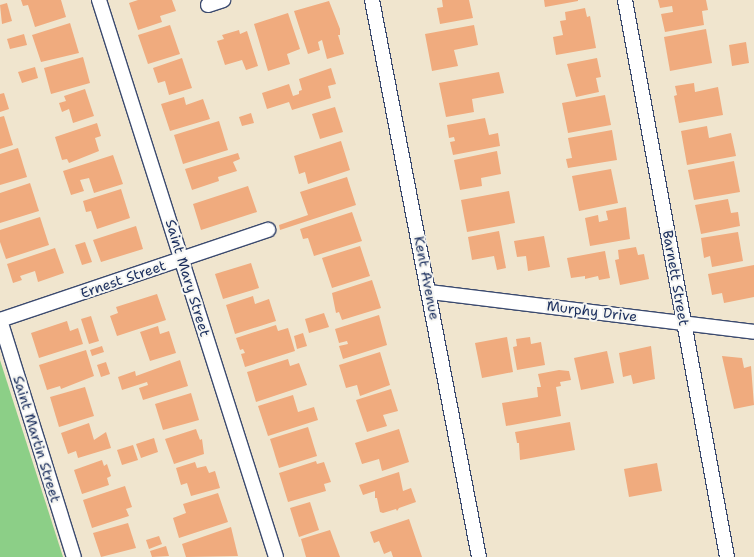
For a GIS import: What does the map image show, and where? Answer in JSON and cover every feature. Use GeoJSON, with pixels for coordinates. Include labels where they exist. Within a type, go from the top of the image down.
{"type":"FeatureCollection","features":[{"type":"Feature","properties":{"kind":"street","name":"Saint Mary Street"},"geometry":{"type":"LineString","coordinates":[[99,0],[160,187],[181,260],[276,557]]}},
{"type":"Feature","properties":{"kind":"street"},"geometry":{"type":"LineString","coordinates":[[208,5],[223,0]]}},
{"type":"Feature","properties":{"kind":"street","name":"Kent Avenue"},"geometry":{"type":"LineString","coordinates":[[372,0],[430,292],[479,557]]}},
{"type":"Feature","properties":{"kind":"street","name":"Barnett Street"},"geometry":{"type":"LineString","coordinates":[[625,0],[727,557]]}},
{"type":"Feature","properties":{"kind":"street","name":"Ernest Street"},"geometry":{"type":"LineString","coordinates":[[0,320],[268,230]]}},
{"type":"Feature","properties":{"kind":"street","name":"Murphy Drive"},"geometry":{"type":"LineString","coordinates":[[430,292],[684,322],[754,332]]}},
{"type":"Feature","properties":{"kind":"street","name":"Saint Martin Street"},"geometry":{"type":"LineString","coordinates":[[0,320],[74,557]]}},
{"type":"Feature","properties":{"kind":"green space"},"geometry":{"type":"Polygon","coordinates":[[[0,360],[63,557],[0,557],[0,360]]]}},
{"type":"Feature","properties":{"kind":"building"},"geometry":{"type":"Polygon","coordinates":[[[21,0],[61,0],[66,17],[35,27],[28,5],[23,6],[21,0]]]}},
{"type":"Feature","properties":{"kind":"building"},"geometry":{"type":"Polygon","coordinates":[[[138,0],[172,0],[176,11],[160,16],[162,22],[138,30],[129,3],[138,0]]]}},
{"type":"Feature","properties":{"kind":"building"},"geometry":{"type":"Polygon","coordinates":[[[442,0],[469,0],[473,18],[440,24],[437,8],[443,7],[442,0]]]}},
{"type":"Feature","properties":{"kind":"building"},"geometry":{"type":"Polygon","coordinates":[[[544,0],[578,0],[578,1],[545,7],[544,0]]]}},
{"type":"Feature","properties":{"kind":"building"},"geometry":{"type":"Polygon","coordinates":[[[658,0],[706,0],[708,10],[702,11],[704,25],[665,32],[661,14],[673,12],[672,6],[660,8],[658,0]]]}},
{"type":"Feature","properties":{"kind":"building"},"geometry":{"type":"Polygon","coordinates":[[[329,1],[340,29],[340,35],[338,35],[344,54],[327,59],[322,40],[318,42],[320,50],[308,54],[294,11],[329,1]]]}},
{"type":"Feature","properties":{"kind":"building"},"geometry":{"type":"Polygon","coordinates":[[[7,3],[12,21],[2,24],[0,5],[7,3]]]}},
{"type":"Feature","properties":{"kind":"building"},"geometry":{"type":"Polygon","coordinates":[[[585,8],[587,17],[590,16],[596,48],[556,55],[553,37],[563,35],[560,21],[566,20],[565,12],[585,8]]]}},
{"type":"Feature","properties":{"kind":"building"},"geometry":{"type":"Polygon","coordinates":[[[288,13],[300,49],[287,54],[290,64],[268,71],[254,24],[288,13]]]}},
{"type":"Feature","properties":{"kind":"building"},"geometry":{"type":"Polygon","coordinates":[[[70,23],[79,53],[41,62],[32,35],[70,23]]]}},
{"type":"Feature","properties":{"kind":"building"},"geometry":{"type":"Polygon","coordinates":[[[170,25],[180,54],[148,64],[138,35],[170,25]]]}},
{"type":"Feature","properties":{"kind":"building"},"geometry":{"type":"Polygon","coordinates":[[[474,25],[478,45],[454,50],[458,66],[432,71],[425,34],[474,25]]]}},
{"type":"Feature","properties":{"kind":"building"},"geometry":{"type":"Polygon","coordinates":[[[706,29],[712,63],[670,71],[664,37],[706,29]]]}},
{"type":"Feature","properties":{"kind":"building"},"geometry":{"type":"Polygon","coordinates":[[[239,30],[240,34],[247,31],[258,66],[246,70],[242,60],[225,65],[217,41],[224,39],[222,35],[239,30]]]}},
{"type":"Feature","properties":{"kind":"building"},"geometry":{"type":"Polygon","coordinates":[[[24,34],[27,45],[10,49],[7,39],[24,34]]]}},
{"type":"Feature","properties":{"kind":"building"},"geometry":{"type":"Polygon","coordinates":[[[746,42],[749,63],[732,66],[729,45],[746,42]]]}},
{"type":"Feature","properties":{"kind":"building"},"geometry":{"type":"Polygon","coordinates":[[[83,57],[90,83],[51,94],[44,68],[83,57]]]}},
{"type":"Feature","properties":{"kind":"building"},"geometry":{"type":"Polygon","coordinates":[[[182,58],[192,88],[169,95],[165,81],[158,83],[153,68],[182,58]]]}},
{"type":"Feature","properties":{"kind":"building"},"geometry":{"type":"Polygon","coordinates":[[[597,58],[601,77],[596,78],[599,92],[576,97],[567,64],[597,58]]]}},
{"type":"Feature","properties":{"kind":"building"},"geometry":{"type":"Polygon","coordinates":[[[35,67],[38,78],[22,83],[18,72],[35,67]]]}},
{"type":"Feature","properties":{"kind":"building"},"geometry":{"type":"Polygon","coordinates":[[[331,68],[336,84],[328,86],[331,98],[292,110],[289,102],[267,109],[262,93],[289,84],[293,96],[299,94],[299,91],[302,90],[299,79],[331,68]]]}},
{"type":"Feature","properties":{"kind":"building"},"geometry":{"type":"Polygon","coordinates":[[[499,72],[504,93],[472,99],[474,112],[446,117],[439,83],[499,72]]]}},
{"type":"Feature","properties":{"kind":"building"},"geometry":{"type":"Polygon","coordinates":[[[694,83],[695,92],[718,87],[723,115],[679,123],[674,96],[677,95],[675,86],[694,83]]]}},
{"type":"Feature","properties":{"kind":"building"},"geometry":{"type":"Polygon","coordinates":[[[85,89],[94,116],[73,123],[69,109],[62,112],[59,103],[66,101],[64,96],[85,89]]]}},
{"type":"Feature","properties":{"kind":"building"},"geometry":{"type":"Polygon","coordinates":[[[4,93],[9,109],[0,112],[0,94],[4,93]]]}},
{"type":"Feature","properties":{"kind":"building"},"geometry":{"type":"Polygon","coordinates":[[[605,95],[611,125],[568,133],[562,103],[605,95]]]}},
{"type":"Feature","properties":{"kind":"building"},"geometry":{"type":"Polygon","coordinates":[[[184,97],[186,105],[203,99],[210,119],[170,131],[161,104],[184,97]]]}},
{"type":"Feature","properties":{"kind":"building"},"geometry":{"type":"Polygon","coordinates":[[[335,107],[343,132],[320,139],[312,114],[335,107]]]}},
{"type":"Feature","properties":{"kind":"building"},"geometry":{"type":"Polygon","coordinates":[[[251,113],[254,123],[242,126],[239,117],[251,113]]]}},
{"type":"Feature","properties":{"kind":"building"},"geometry":{"type":"Polygon","coordinates":[[[4,116],[13,145],[0,149],[0,117],[4,116]]]}},
{"type":"Feature","properties":{"kind":"building"},"geometry":{"type":"Polygon","coordinates":[[[485,118],[489,135],[498,133],[500,146],[453,155],[450,142],[455,141],[454,137],[449,138],[447,125],[485,118]]]}},
{"type":"Feature","properties":{"kind":"building"},"geometry":{"type":"Polygon","coordinates":[[[219,121],[228,150],[183,164],[174,135],[219,121]]]}},
{"type":"Feature","properties":{"kind":"building"},"geometry":{"type":"Polygon","coordinates":[[[97,123],[101,136],[95,138],[99,151],[69,163],[67,159],[62,160],[55,137],[97,123]]]}},
{"type":"Feature","properties":{"kind":"building"},"geometry":{"type":"Polygon","coordinates":[[[707,126],[709,138],[731,133],[736,156],[687,165],[681,131],[707,126]]]}},
{"type":"Feature","properties":{"kind":"building"},"geometry":{"type":"Polygon","coordinates":[[[612,130],[617,160],[568,168],[566,159],[572,158],[568,138],[612,130]]]}},
{"type":"Feature","properties":{"kind":"building"},"geometry":{"type":"Polygon","coordinates":[[[341,141],[350,170],[308,184],[305,172],[299,174],[294,156],[341,141]]]}},
{"type":"Feature","properties":{"kind":"building"},"geometry":{"type":"Polygon","coordinates":[[[18,148],[27,177],[0,185],[0,154],[18,148]]]}},
{"type":"Feature","properties":{"kind":"building"},"geometry":{"type":"Polygon","coordinates":[[[497,151],[501,174],[481,178],[482,186],[460,190],[454,160],[497,151]]]}},
{"type":"Feature","properties":{"kind":"building"},"geometry":{"type":"Polygon","coordinates":[[[238,153],[240,159],[233,162],[237,171],[218,177],[219,181],[192,190],[185,169],[238,153]]]}},
{"type":"Feature","properties":{"kind":"building"},"geometry":{"type":"Polygon","coordinates":[[[113,155],[123,184],[94,193],[89,178],[80,180],[84,191],[71,195],[63,171],[113,155]]]}},
{"type":"Feature","properties":{"kind":"building"},"geometry":{"type":"Polygon","coordinates":[[[734,161],[740,192],[694,200],[688,170],[734,161]]]}},
{"type":"Feature","properties":{"kind":"building"},"geometry":{"type":"Polygon","coordinates":[[[611,169],[618,203],[579,211],[572,176],[611,169]]]}},
{"type":"Feature","properties":{"kind":"building"},"geometry":{"type":"Polygon","coordinates":[[[347,177],[356,205],[280,230],[279,225],[308,215],[300,192],[347,177]]]}},
{"type":"Feature","properties":{"kind":"building"},"geometry":{"type":"Polygon","coordinates":[[[30,183],[39,211],[0,223],[0,193],[30,183]]]}},
{"type":"Feature","properties":{"kind":"building"},"geometry":{"type":"Polygon","coordinates":[[[248,186],[257,212],[201,230],[193,204],[248,186]]]}},
{"type":"Feature","properties":{"kind":"building"},"geometry":{"type":"Polygon","coordinates":[[[121,189],[130,218],[97,229],[91,211],[86,212],[83,201],[121,189]]]}},
{"type":"Feature","properties":{"kind":"building"},"geometry":{"type":"Polygon","coordinates":[[[509,191],[515,223],[467,232],[461,200],[509,191]]]}},
{"type":"Feature","properties":{"kind":"building"},"geometry":{"type":"Polygon","coordinates":[[[728,199],[731,213],[738,212],[740,226],[701,234],[695,205],[728,199]]]}},
{"type":"Feature","properties":{"kind":"building"},"geometry":{"type":"Polygon","coordinates":[[[626,207],[630,239],[590,246],[585,218],[598,215],[599,222],[608,220],[606,211],[626,207]]]}},
{"type":"Feature","properties":{"kind":"building"},"geometry":{"type":"Polygon","coordinates":[[[352,212],[362,241],[314,256],[308,238],[303,239],[300,229],[352,212]]]}},
{"type":"Feature","properties":{"kind":"building"},"geometry":{"type":"Polygon","coordinates":[[[40,217],[49,245],[6,259],[0,242],[0,230],[40,217]]]}},
{"type":"Feature","properties":{"kind":"building"},"geometry":{"type":"Polygon","coordinates":[[[136,226],[143,249],[101,262],[93,240],[136,226]]]}},
{"type":"Feature","properties":{"kind":"building"},"geometry":{"type":"Polygon","coordinates":[[[499,231],[506,268],[497,270],[494,256],[472,260],[468,237],[499,231]]]}},
{"type":"Feature","properties":{"kind":"building"},"geometry":{"type":"Polygon","coordinates":[[[738,232],[743,261],[712,267],[710,256],[704,258],[701,238],[738,232]]]}},
{"type":"Feature","properties":{"kind":"building"},"geometry":{"type":"Polygon","coordinates":[[[544,236],[550,267],[528,271],[526,256],[517,257],[514,241],[544,236]]]}},
{"type":"Feature","properties":{"kind":"building"},"geometry":{"type":"Polygon","coordinates":[[[85,242],[92,262],[82,265],[75,245],[85,242]]]}},
{"type":"Feature","properties":{"kind":"building"},"geometry":{"type":"Polygon","coordinates":[[[360,246],[370,276],[332,288],[322,258],[360,246]]]}},
{"type":"Feature","properties":{"kind":"building"},"geometry":{"type":"Polygon","coordinates":[[[636,247],[638,255],[644,254],[649,279],[620,285],[615,260],[619,259],[618,250],[636,247]]]}},
{"type":"Feature","properties":{"kind":"building"},"geometry":{"type":"Polygon","coordinates":[[[55,248],[64,273],[38,282],[35,271],[20,276],[22,280],[13,283],[7,264],[55,248]]]}},
{"type":"Feature","properties":{"kind":"building"},"geometry":{"type":"Polygon","coordinates":[[[605,251],[610,278],[599,280],[598,276],[585,279],[585,276],[571,278],[567,258],[605,251]]]}},
{"type":"Feature","properties":{"kind":"building"},"geometry":{"type":"Polygon","coordinates":[[[251,263],[259,288],[223,299],[215,274],[251,263]]]}},
{"type":"Feature","properties":{"kind":"building"},"geometry":{"type":"Polygon","coordinates":[[[754,265],[754,297],[724,303],[722,293],[712,295],[708,274],[754,265]]]}},
{"type":"Feature","properties":{"kind":"building"},"geometry":{"type":"Polygon","coordinates":[[[372,280],[381,308],[342,320],[339,312],[336,313],[332,293],[372,280]]]}},
{"type":"Feature","properties":{"kind":"building"},"geometry":{"type":"Polygon","coordinates":[[[157,294],[166,320],[117,336],[110,316],[118,313],[116,307],[157,294]]]}},
{"type":"Feature","properties":{"kind":"building"},"geometry":{"type":"Polygon","coordinates":[[[253,296],[255,304],[269,299],[276,321],[235,334],[226,305],[253,296]]]}},
{"type":"Feature","properties":{"kind":"building"},"geometry":{"type":"Polygon","coordinates":[[[324,313],[329,327],[309,333],[305,319],[324,313]]]}},
{"type":"Feature","properties":{"kind":"building"},"geometry":{"type":"Polygon","coordinates":[[[379,315],[387,345],[343,359],[339,346],[348,344],[347,341],[339,343],[335,329],[379,315]]]}},
{"type":"Feature","properties":{"kind":"building"},"geometry":{"type":"Polygon","coordinates":[[[91,316],[99,341],[89,344],[81,319],[91,316]]]}},
{"type":"Feature","properties":{"kind":"building"},"geometry":{"type":"Polygon","coordinates":[[[67,321],[70,331],[78,328],[83,344],[39,358],[31,333],[67,321]]]}},
{"type":"Feature","properties":{"kind":"building"},"geometry":{"type":"Polygon","coordinates":[[[276,325],[278,331],[288,328],[295,351],[245,367],[241,354],[245,353],[243,349],[240,350],[236,338],[276,325]]]}},
{"type":"Feature","properties":{"kind":"building"},"geometry":{"type":"Polygon","coordinates":[[[158,326],[160,334],[169,331],[176,353],[150,361],[140,332],[158,326]]]}},
{"type":"Feature","properties":{"kind":"building"},"geometry":{"type":"Polygon","coordinates":[[[303,333],[307,346],[297,349],[294,336],[303,333]]]}},
{"type":"Feature","properties":{"kind":"building"},"geometry":{"type":"Polygon","coordinates":[[[507,337],[513,372],[482,378],[475,343],[507,337]]]}},
{"type":"Feature","properties":{"kind":"building"},"geometry":{"type":"Polygon","coordinates":[[[530,337],[531,344],[541,342],[545,365],[517,370],[513,347],[517,346],[516,339],[530,337]]]}},
{"type":"Feature","properties":{"kind":"building"},"geometry":{"type":"Polygon","coordinates":[[[102,346],[104,352],[92,356],[90,350],[102,346]]]}},
{"type":"Feature","properties":{"kind":"building"},"geometry":{"type":"Polygon","coordinates":[[[651,346],[655,379],[633,384],[631,375],[623,377],[619,353],[651,346]]]}},
{"type":"Feature","properties":{"kind":"building"},"geometry":{"type":"Polygon","coordinates":[[[86,350],[94,376],[61,389],[60,386],[47,390],[39,365],[86,350]]]}},
{"type":"Feature","properties":{"kind":"building"},"geometry":{"type":"Polygon","coordinates":[[[607,351],[614,383],[581,390],[574,358],[607,351]]]}},
{"type":"Feature","properties":{"kind":"building"},"geometry":{"type":"Polygon","coordinates":[[[380,352],[390,385],[360,396],[357,385],[346,388],[339,365],[380,352]]]}},
{"type":"Feature","properties":{"kind":"building"},"geometry":{"type":"Polygon","coordinates":[[[722,356],[742,358],[744,368],[751,366],[754,405],[734,409],[722,356]]]}},
{"type":"Feature","properties":{"kind":"building"},"geometry":{"type":"Polygon","coordinates":[[[288,359],[290,366],[299,363],[307,385],[256,402],[247,372],[288,359]]]}},
{"type":"Feature","properties":{"kind":"building"},"geometry":{"type":"Polygon","coordinates":[[[180,360],[188,386],[143,400],[139,388],[148,385],[147,382],[122,390],[118,377],[135,371],[136,376],[180,360]]]}},
{"type":"Feature","properties":{"kind":"building"},"geometry":{"type":"Polygon","coordinates":[[[106,362],[110,374],[101,377],[97,365],[106,362]]]}},
{"type":"Feature","properties":{"kind":"building"},"geometry":{"type":"Polygon","coordinates":[[[559,370],[569,371],[571,380],[560,382],[561,386],[556,387],[561,416],[506,426],[502,403],[538,397],[537,387],[541,387],[538,374],[559,370]]]}},
{"type":"Feature","properties":{"kind":"building"},"geometry":{"type":"Polygon","coordinates":[[[85,387],[94,416],[59,427],[50,397],[85,387]]]}},
{"type":"Feature","properties":{"kind":"building"},"geometry":{"type":"Polygon","coordinates":[[[391,389],[398,411],[383,415],[387,426],[367,432],[356,400],[391,389]]]}},
{"type":"Feature","properties":{"kind":"building"},"geometry":{"type":"Polygon","coordinates":[[[191,393],[199,420],[163,430],[155,404],[191,393]]]}},
{"type":"Feature","properties":{"kind":"building"},"geometry":{"type":"Polygon","coordinates":[[[293,395],[298,412],[314,407],[318,420],[268,436],[258,406],[293,395]]]}},
{"type":"Feature","properties":{"kind":"building"},"geometry":{"type":"Polygon","coordinates":[[[570,422],[575,450],[520,460],[519,443],[517,443],[515,432],[570,422]]]}},
{"type":"Feature","properties":{"kind":"building"},"geometry":{"type":"Polygon","coordinates":[[[89,423],[94,440],[106,432],[111,448],[78,458],[76,451],[68,454],[61,433],[89,423]]]}},
{"type":"Feature","properties":{"kind":"building"},"geometry":{"type":"Polygon","coordinates":[[[308,427],[317,456],[279,468],[270,439],[308,427]]]}},
{"type":"Feature","properties":{"kind":"building"},"geometry":{"type":"Polygon","coordinates":[[[196,429],[200,440],[202,439],[204,454],[174,464],[165,439],[196,429]]]}},
{"type":"Feature","properties":{"kind":"building"},"geometry":{"type":"Polygon","coordinates":[[[399,429],[409,462],[382,471],[379,459],[362,464],[355,443],[399,429]]]}},
{"type":"Feature","properties":{"kind":"building"},"geometry":{"type":"Polygon","coordinates":[[[154,438],[158,452],[141,458],[136,444],[154,438]]]}},
{"type":"Feature","properties":{"kind":"building"},"geometry":{"type":"Polygon","coordinates":[[[133,445],[138,460],[122,465],[117,450],[133,445]]]}},
{"type":"Feature","properties":{"kind":"building"},"geometry":{"type":"Polygon","coordinates":[[[102,460],[104,466],[107,464],[111,476],[107,478],[109,485],[82,494],[74,470],[102,460]]]}},
{"type":"Feature","properties":{"kind":"building"},"geometry":{"type":"Polygon","coordinates":[[[316,461],[317,464],[324,462],[331,482],[324,484],[326,491],[288,502],[279,473],[316,461]]]}},
{"type":"Feature","properties":{"kind":"building"},"geometry":{"type":"Polygon","coordinates":[[[195,462],[197,468],[206,466],[209,473],[215,471],[220,488],[191,496],[187,483],[181,485],[176,468],[195,462]]]}},
{"type":"Feature","properties":{"kind":"building"},"geometry":{"type":"Polygon","coordinates":[[[657,463],[662,491],[629,497],[624,469],[657,463]]]}},
{"type":"Feature","properties":{"kind":"building"},"geometry":{"type":"Polygon","coordinates":[[[399,472],[403,491],[411,488],[416,502],[399,508],[397,511],[396,509],[383,513],[380,512],[377,498],[375,498],[375,491],[363,495],[359,485],[399,472]]]}},
{"type":"Feature","properties":{"kind":"building"},"geometry":{"type":"Polygon","coordinates":[[[125,486],[132,507],[126,509],[129,516],[92,528],[83,500],[125,486]]]}},
{"type":"Feature","properties":{"kind":"building"},"geometry":{"type":"Polygon","coordinates":[[[218,493],[228,522],[179,538],[173,518],[186,513],[183,504],[218,493]]]}},
{"type":"Feature","properties":{"kind":"building"},"geometry":{"type":"Polygon","coordinates":[[[310,502],[319,530],[299,537],[290,508],[310,502]]]}},
{"type":"Feature","properties":{"kind":"building"},"geometry":{"type":"Polygon","coordinates":[[[409,519],[422,557],[393,557],[391,551],[384,554],[379,541],[374,543],[370,532],[409,519]]]}},
{"type":"Feature","properties":{"kind":"building"},"geometry":{"type":"Polygon","coordinates":[[[128,523],[136,548],[101,557],[93,533],[128,523]]]}},
{"type":"Feature","properties":{"kind":"building"},"geometry":{"type":"Polygon","coordinates":[[[231,527],[238,556],[186,557],[182,544],[231,527]]]}},
{"type":"Feature","properties":{"kind":"building"},"geometry":{"type":"Polygon","coordinates":[[[330,530],[340,557],[306,557],[301,539],[330,530]]]}},
{"type":"Feature","properties":{"kind":"building"},"geometry":{"type":"Polygon","coordinates":[[[159,536],[162,544],[149,549],[146,540],[159,536]]]}},
{"type":"Feature","properties":{"kind":"building"},"geometry":{"type":"Polygon","coordinates":[[[166,546],[169,556],[152,557],[150,551],[166,546]]]}}]}
